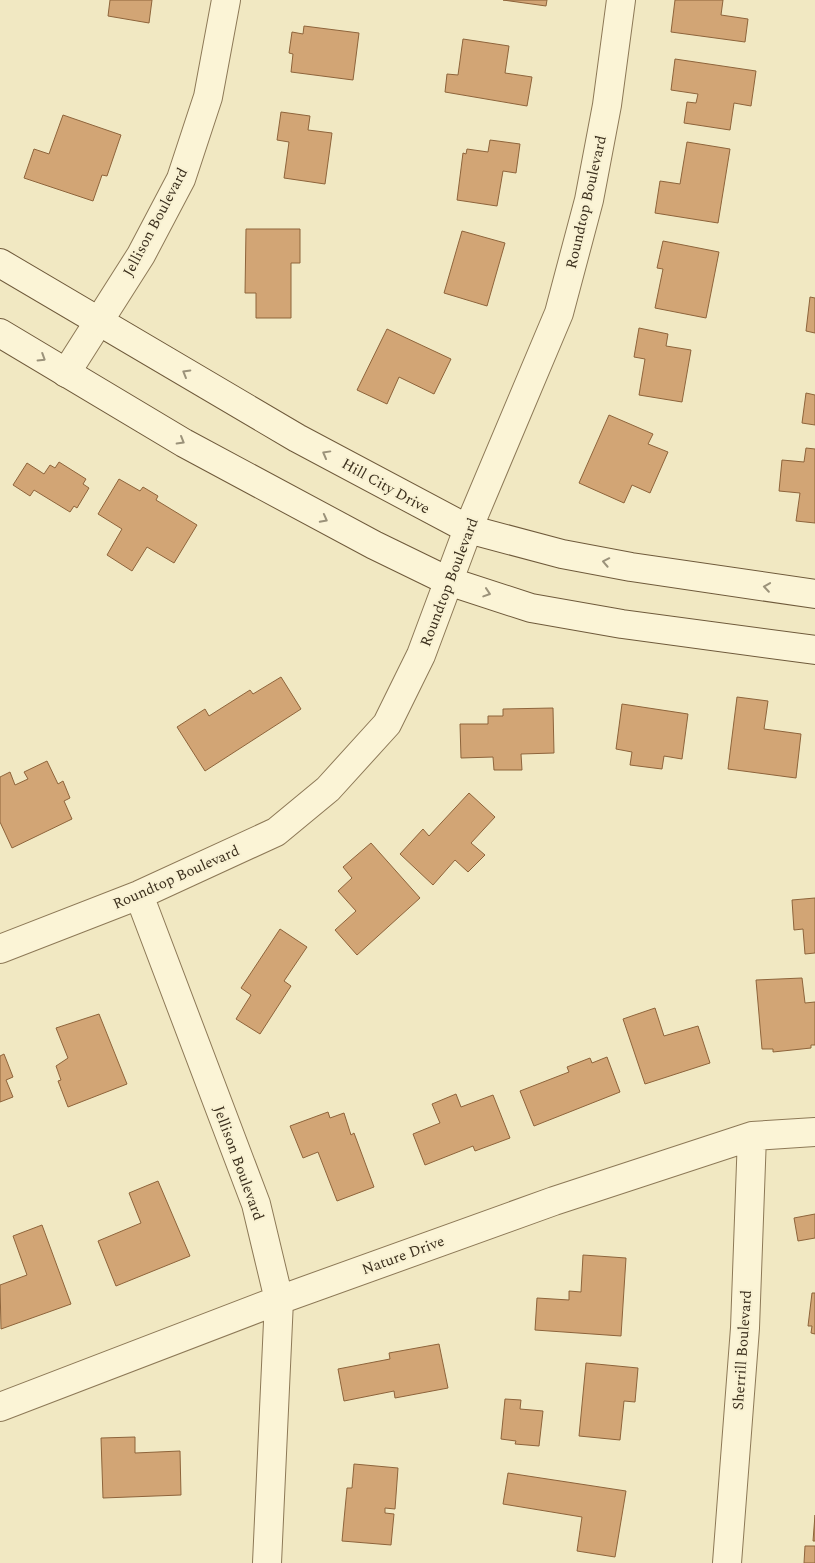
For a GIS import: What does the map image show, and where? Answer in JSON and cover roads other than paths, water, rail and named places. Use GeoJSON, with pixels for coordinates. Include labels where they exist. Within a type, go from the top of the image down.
{"type":"FeatureCollection","features":[{"type":"Feature","properties":{"kind":"street","name":"Jellison Boulevard"},"geometry":{"type":"LineString","coordinates":[[66,373],[141,255],[181,179],[208,97],[226,0]]}},
{"type":"Feature","properties":{"kind":"street","name":"Roundtop Boulevard"},"geometry":{"type":"LineString","coordinates":[[0,949],[139,895],[276,832],[328,789],[387,724],[420,655],[468,529],[559,313],[589,200],[607,105],[621,0]]}},
{"type":"Feature","properties":{"kind":"street","name":"Hill City Drive"},"geometry":{"type":"LineString","coordinates":[[0,263],[297,438],[468,529],[562,554],[631,567],[815,594]]}},
{"type":"Feature","properties":{"kind":"street"},"geometry":{"type":"LineString","coordinates":[[0,333],[184,443],[374,545],[448,580],[531,608],[632,626],[815,650]]}},
{"type":"Feature","properties":{"kind":"street","name":"Jellison Boulevard"},"geometry":{"type":"LineString","coordinates":[[139,895],[256,1204],[279,1300],[267,1563]]}},
{"type":"Feature","properties":{"kind":"street","name":"Nature Drive"},"geometry":{"type":"LineString","coordinates":[[0,1408],[279,1300],[554,1201],[752,1136],[815,1132]]}},
{"type":"Feature","properties":{"kind":"street","name":"Sherrill Boulevard"},"geometry":{"type":"LineString","coordinates":[[727,1563],[745,1328],[752,1136]]}}]}
